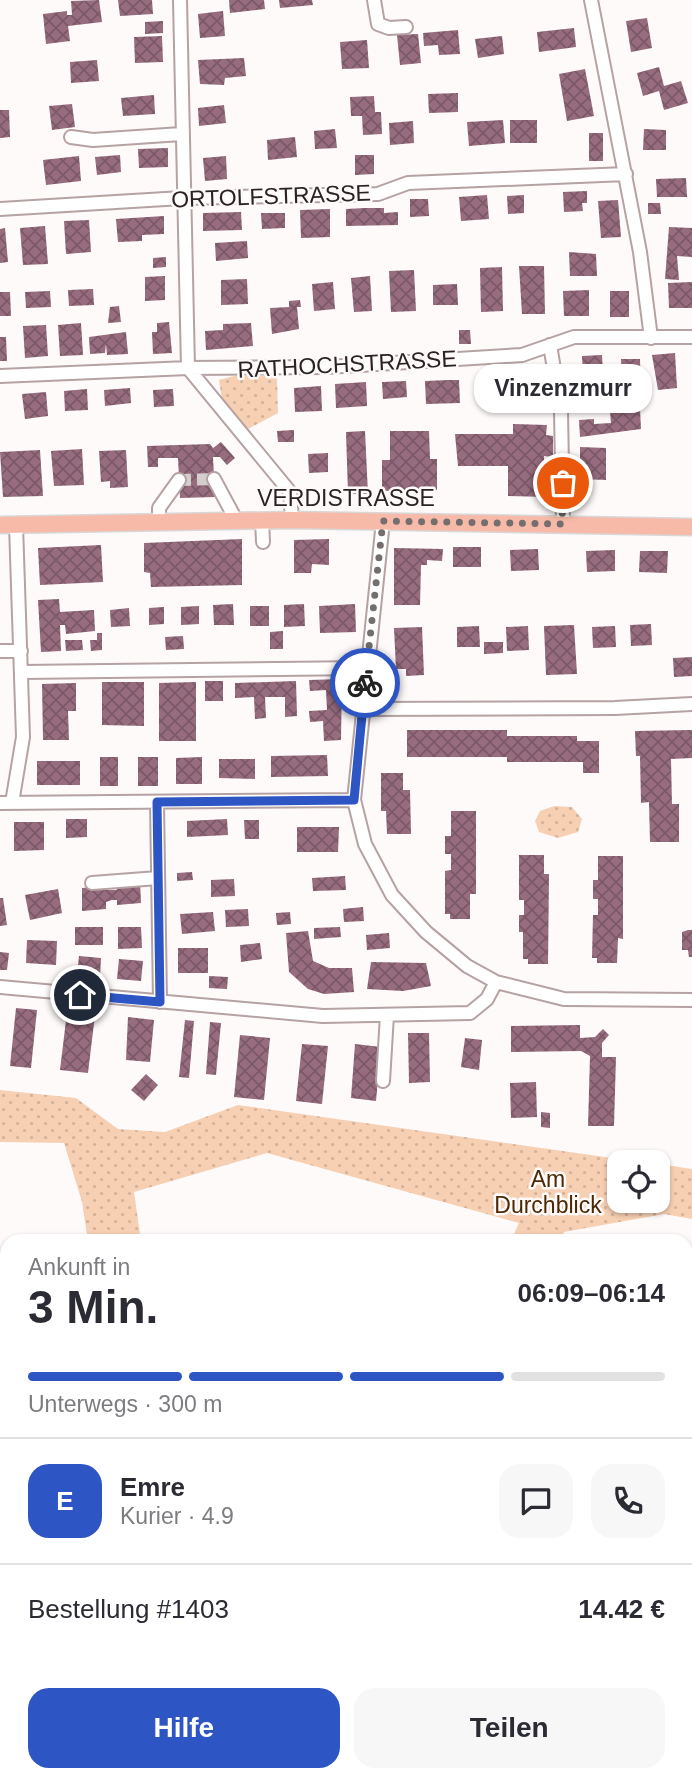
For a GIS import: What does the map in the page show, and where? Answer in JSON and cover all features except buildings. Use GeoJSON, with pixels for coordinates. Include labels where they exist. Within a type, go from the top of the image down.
{"type":"FeatureCollection","features":[{"type":"Feature","properties":{"kind":"main road","name":"VERDISTRASSE"},"geometry":{"type":"LineString","coordinates":[[8,525],[292,520],[692,527]]}},
{"type":"Feature","properties":{"kind":"street"},"geometry":{"type":"LineString","coordinates":[[180,0],[182,198],[188,368],[290,492],[292,520]]}},
{"type":"Feature","properties":{"kind":"street"},"geometry":{"type":"LineString","coordinates":[[374,0],[378,24],[389,28],[407,27]]}},
{"type":"Feature","properties":{"kind":"street"},"geometry":{"type":"LineString","coordinates":[[591,0],[626,174],[651,338]]}},
{"type":"Feature","properties":{"kind":"street"},"geometry":{"type":"LineString","coordinates":[[71,137],[93,139],[181,134]]}},
{"type":"Feature","properties":{"kind":"street","name":"ORTOLFSTRASSE"},"geometry":{"type":"LineString","coordinates":[[0,209],[182,198],[377,194],[408,183],[626,174]]}},
{"type":"Feature","properties":{"kind":"street","name":"RATHOCHSTRASSE"},"geometry":{"type":"LineString","coordinates":[[0,376],[188,368],[328,368],[522,355],[573,337],[692,337]]}},
{"type":"Feature","properties":{"kind":"street"},"geometry":{"type":"LineString","coordinates":[[550,345],[561,411],[562,524]]}},
{"type":"Feature","properties":{"kind":"street"},"geometry":{"type":"LineString","coordinates":[[214,479],[236,520]]}},
{"type":"Feature","properties":{"kind":"street"},"geometry":{"type":"LineString","coordinates":[[159,522],[159,508],[179,480]]}},
{"type":"Feature","properties":{"kind":"street"},"geometry":{"type":"LineString","coordinates":[[262,520],[262,541]]}},
{"type":"Feature","properties":{"kind":"street"},"geometry":{"type":"LineString","coordinates":[[383,521],[354,800],[365,844],[391,895],[426,932],[467,965],[496,982],[564,999],[692,1000]]}},
{"type":"Feature","properties":{"kind":"street"},"geometry":{"type":"LineString","coordinates":[[8,525],[21,651],[23,737],[6,803],[354,800]]}},
{"type":"Feature","properties":{"kind":"street"},"geometry":{"type":"LineString","coordinates":[[0,651],[21,651]]}},
{"type":"Feature","properties":{"kind":"street"},"geometry":{"type":"LineString","coordinates":[[22,672],[366,668]]}},
{"type":"Feature","properties":{"kind":"street"},"geometry":{"type":"LineString","coordinates":[[363,709],[615,708],[692,704]]}},
{"type":"Feature","properties":{"kind":"street"},"geometry":{"type":"LineString","coordinates":[[157,802],[160,1002]]}},
{"type":"Feature","properties":{"kind":"street"},"geometry":{"type":"LineString","coordinates":[[92,883],[136,877],[158,878]]}},
{"type":"Feature","properties":{"kind":"street"},"geometry":{"type":"LineString","coordinates":[[0,987],[323,1016],[470,1013],[487,999],[496,982]]}},
{"type":"Feature","properties":{"kind":"street"},"geometry":{"type":"LineString","coordinates":[[383,1081],[387,1015]]}},
{"type":"Feature","properties":{"kind":"green space"},"geometry":{"type":"Polygon","coordinates":[[[234,376],[277,376],[278,413],[248,429],[222,400],[219,380],[234,376]]]}},
{"type":"Feature","properties":{"kind":"green space"},"geometry":{"type":"Polygon","coordinates":[[[554,806],[572,807],[582,819],[578,832],[558,838],[539,832],[535,821],[540,811],[554,806]]]}},
{"type":"Feature","properties":{"kind":"green space","name":"Am Durchblick"},"geometry":{"type":"Polygon","coordinates":[[[0,1090],[76,1098],[118,1129],[165,1132],[238,1105],[607,1157],[607,1213],[670,1213],[670,1166],[692,1169],[692,1219],[664,1214],[563,1234],[514,1234],[519,1223],[267,1153],[134,1192],[140,1234],[87,1234],[82,1202],[64,1143],[0,1142],[0,1090]]]}},
{"type":"Feature","properties":{"kind":"tunnel"},"geometry":{"type":"LineString","coordinates":[[179,480],[214,479]]}},
{"type":"Feature","properties":{"kind":"way so far"},"geometry":{"type":"LineString","coordinates":[[365,683],[383,521],[562,524],[563,483]]}},
{"type":"Feature","properties":{"kind":"place","name":"Vinzenzmurr"},"geometry":{"type":"Point","coordinates":[563,483]}},
{"type":"Feature","properties":{"kind":"route"},"geometry":{"type":"LineString","coordinates":[[80,995],[160,1002],[157,802],[354,800],[365,683]]}}]}
